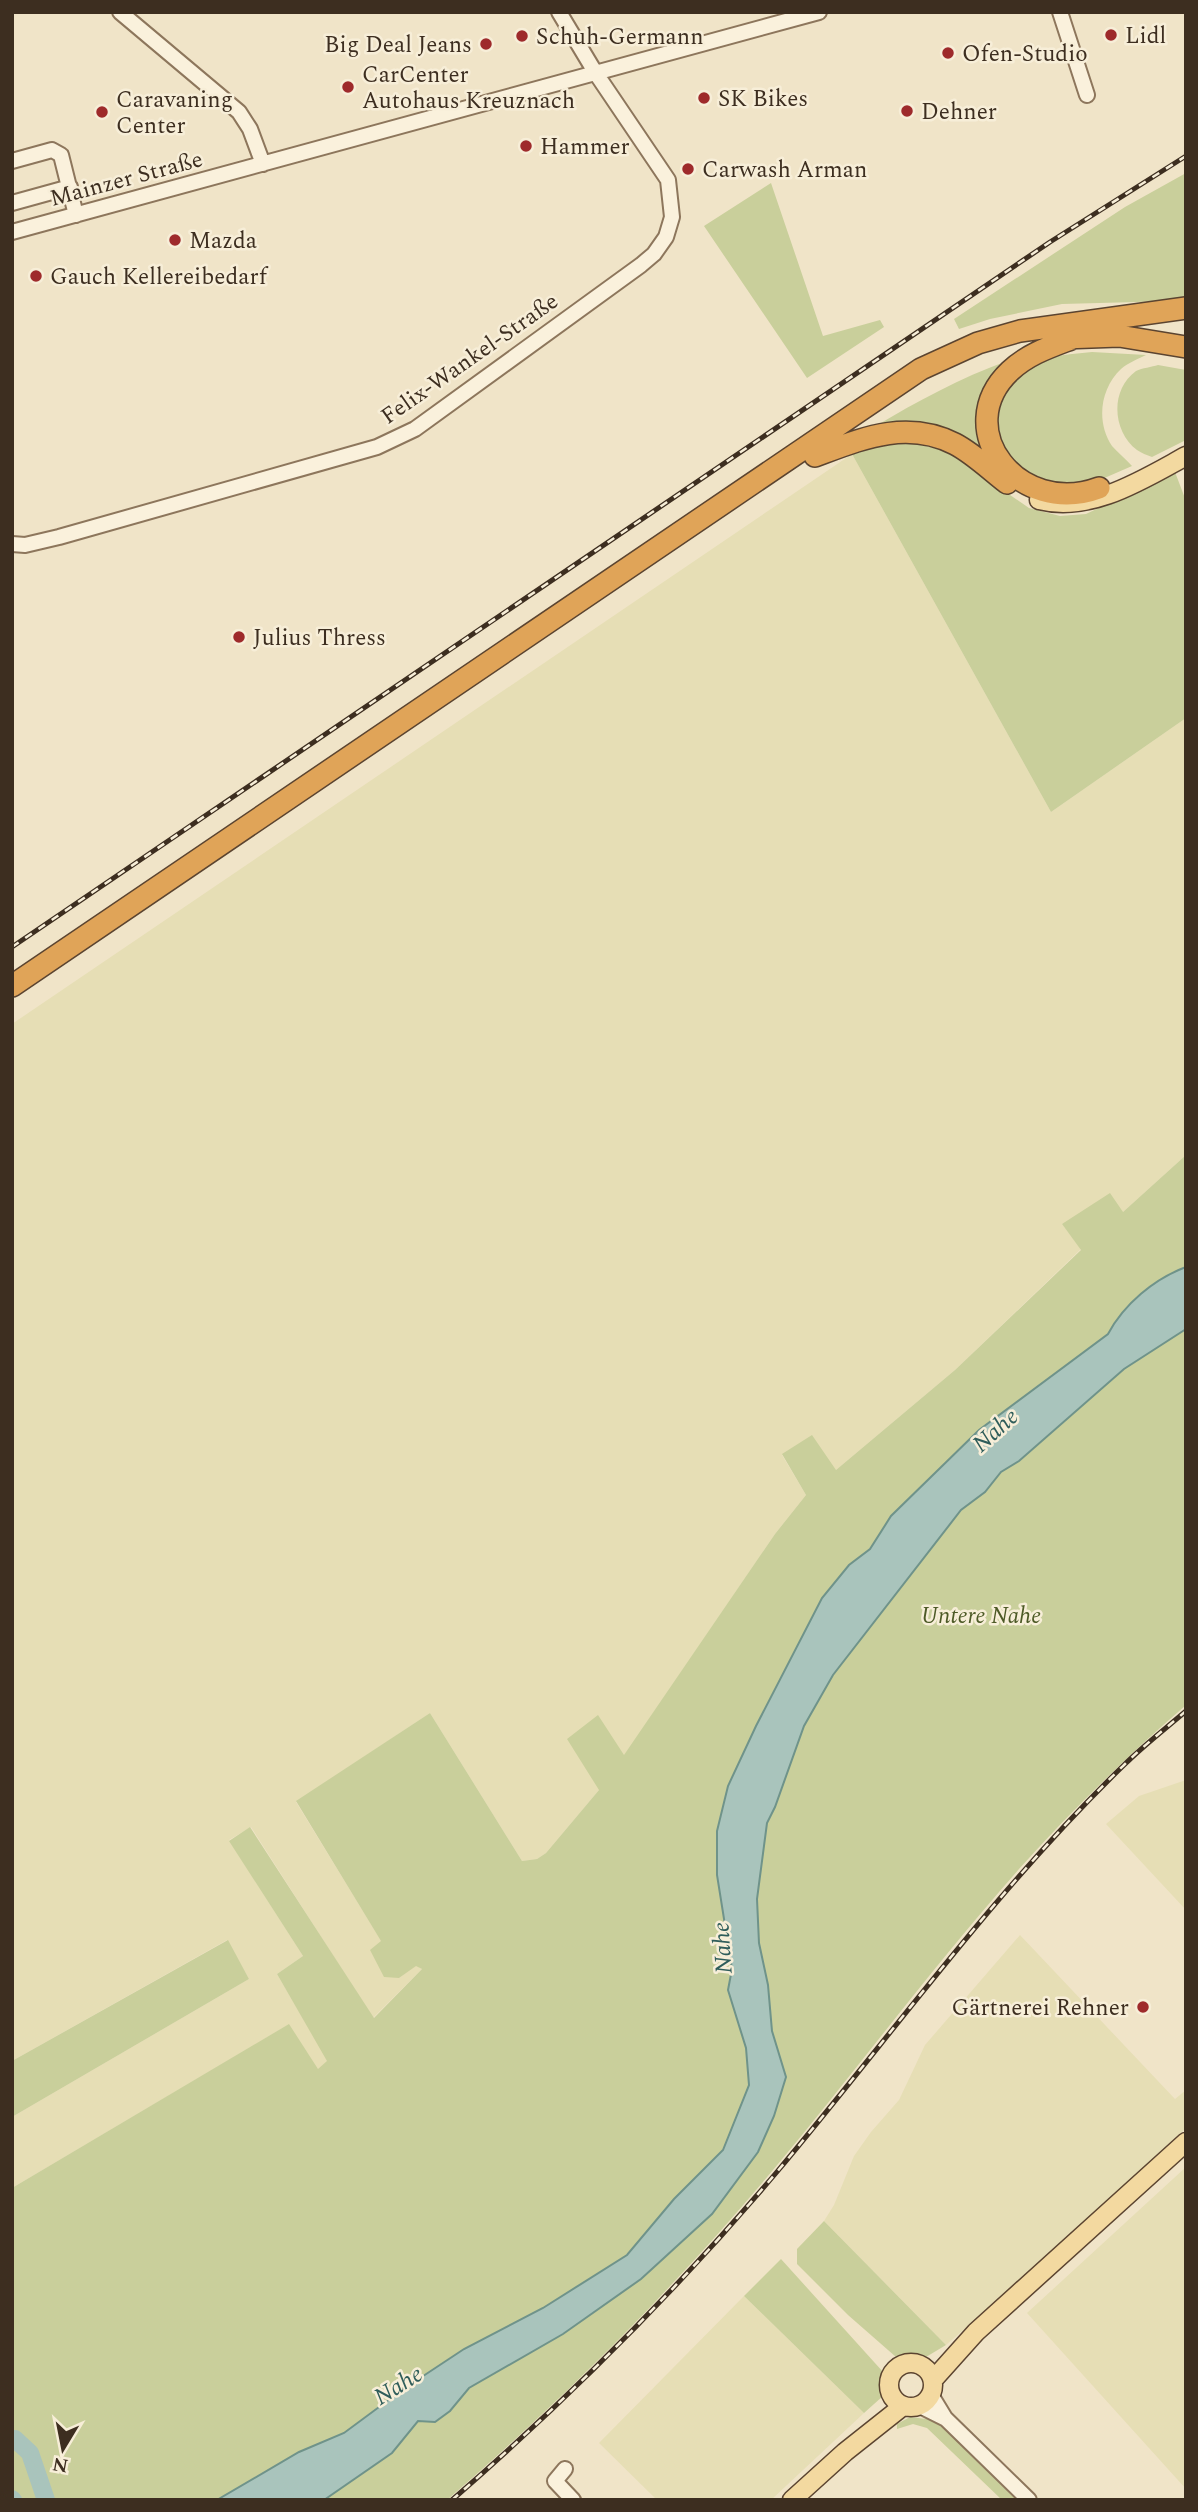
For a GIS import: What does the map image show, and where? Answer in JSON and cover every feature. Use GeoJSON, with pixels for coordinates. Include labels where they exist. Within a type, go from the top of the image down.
{"type":"FeatureCollection","features":[{"type":"Feature","properties":{"kind":"highway"},"geometry":{"type":"LineString","coordinates":[[12,1000],[908,393],[943,373],[1009,349],[1082,329],[1186,308]]}},
{"type":"Feature","properties":{"kind":"highway"},"geometry":{"type":"LineString","coordinates":[[1099,488],[1080,494],[1061,495],[1030,487],[1005,468],[995,452],[990,434],[990,405],[998,387],[1009,372],[1035,352],[1082,329],[1132,323],[1186,332]]}},
{"type":"Feature","properties":{"kind":"highway"},"geometry":{"type":"LineString","coordinates":[[12,986],[904,380],[949,355],[998,337],[1042,326],[1082,329],[1186,347]]}},
{"type":"Feature","properties":{"kind":"highway"},"geometry":{"type":"LineString","coordinates":[[815,456],[878,434],[901,431],[923,433],[954,444],[1012,487],[1039,500]]}},
{"type":"Feature","properties":{"kind":"main road"},"geometry":{"type":"LineString","coordinates":[[1099,488],[1186,449]]}},
{"type":"Feature","properties":{"kind":"main road"},"geometry":{"type":"LineString","coordinates":[[1039,500],[1067,504],[1093,500],[1186,456]]}},
{"type":"Feature","properties":{"kind":"main road"},"geometry":{"type":"LineString","coordinates":[[792,2500],[845,2452],[882,2408],[916,2391],[976,2332],[1186,2142]]}},
{"type":"Feature","properties":{"kind":"street"},"geometry":{"type":"LineString","coordinates":[[120,12],[239,112],[250,129],[263,164]]}},
{"type":"Feature","properties":{"kind":"street","name":"Felix-Wankel-Straße"},"geometry":{"type":"LineString","coordinates":[[12,544],[25,545],[59,537],[385,443],[415,429],[654,254],[666,237],[672,217],[668,180],[595,72],[559,12]]}},
{"type":"Feature","properties":{"kind":"street","name":"Mainzer Straße"},"geometry":{"type":"LineString","coordinates":[[12,232],[819,12]]}},
{"type":"Feature","properties":{"kind":"street"},"geometry":{"type":"LineString","coordinates":[[1060,12],[1087,95]]}},
{"type":"Feature","properties":{"kind":"street"},"geometry":{"type":"LineString","coordinates":[[12,161],[52,150],[61,155],[76,215]]}},
{"type":"Feature","properties":{"kind":"street"},"geometry":{"type":"LineString","coordinates":[[12,203],[69,187]]}},
{"type":"Feature","properties":{"kind":"street"},"geometry":{"type":"LineString","coordinates":[[916,2391],[1029,2500]]}},
{"type":"Feature","properties":{"kind":"street"},"geometry":{"type":"LineString","coordinates":[[565,2469],[555,2482],[573,2500]]}},
{"type":"Feature","properties":{"kind":"shaded area"},"geometry":{"type":"Polygon","coordinates":[[[852,454],[1051,812],[1186,718],[1186,1155],[1123,1212],[1062,1224],[1081,1249],[955,1370],[836,1470],[782,1455],[806,1495],[775,1534],[624,1756],[546,1853],[537,1859],[522,1861],[430,1713],[296,1802],[382,1942],[399,1978],[416,1965],[422,1969],[373,2018],[251,1827],[229,1840],[303,1956],[277,1974],[328,2061],[318,2070],[288,2025],[12,2188],[12,2117],[249,1979],[227,1940],[12,2061],[12,1024],[852,454]]]}},
{"type":"Feature","properties":{"kind":"shaded area"},"geometry":{"type":"Polygon","coordinates":[[[1186,1780],[1186,1910],[1106,1824],[1139,1796],[1186,1780]]]}},
{"type":"Feature","properties":{"kind":"shaded area"},"geometry":{"type":"Polygon","coordinates":[[[1020,1935],[1175,2099],[1186,2090],[1186,2128],[1052,2253],[946,2345],[824,2221],[834,2205],[854,2156],[899,2100],[925,2045],[1020,1935]]]}},
{"type":"Feature","properties":{"kind":"shaded area"},"geometry":{"type":"Polygon","coordinates":[[[1186,2167],[1186,2489],[1027,2313],[1186,2167]]]}},
{"type":"Feature","properties":{"kind":"shaded area"},"geometry":{"type":"Polygon","coordinates":[[[744,2296],[864,2413],[771,2500],[657,2500],[599,2443],[744,2296]]]}},
{"type":"Feature","properties":{"kind":"green space"},"geometry":{"type":"Polygon","coordinates":[[[1186,173],[1186,297],[1174,301],[1062,304],[990,319],[959,329],[954,319],[1125,207],[1186,173]]]}},
{"type":"Feature","properties":{"kind":"green space"},"geometry":{"type":"Polygon","coordinates":[[[771,183],[823,336],[880,320],[884,327],[807,378],[704,226],[771,183]]]}},
{"type":"Feature","properties":{"kind":"green space"},"geometry":{"type":"Polygon","coordinates":[[[1092,352],[1146,355],[1124,367],[1114,377],[1108,386],[1103,406],[1102,416],[1107,437],[1132,466],[1079,485],[1060,486],[1040,481],[1011,460],[1002,445],[998,428],[999,410],[1005,393],[1034,362],[1055,356],[1092,352]]]}},
{"type":"Feature","properties":{"kind":"green space"},"geometry":{"type":"Polygon","coordinates":[[[1007,361],[986,395],[983,416],[986,456],[874,427],[939,391],[1007,361]]]}},
{"type":"Feature","properties":{"kind":"green space"},"geometry":{"type":"Polygon","coordinates":[[[1158,365],[1186,370],[1186,440],[1152,457],[1129,442],[1119,422],[1117,410],[1118,399],[1128,379],[1136,371],[1158,365]]]}},
{"type":"Feature","properties":{"kind":"green space"},"geometry":{"type":"Polygon","coordinates":[[[887,444],[916,444],[945,450],[1029,508],[1060,516],[1086,514],[1175,472],[1186,501],[1186,718],[1051,812],[852,454],[887,444]]]}},
{"type":"Feature","properties":{"kind":"green space","name":"Untere Nahe"},"geometry":{"type":"Polygon","coordinates":[[[1186,1155],[1186,1705],[1100,1785],[1019,1869],[773,2170],[697,2257],[575,2382],[447,2500],[12,2500],[12,2188],[289,2024],[318,2069],[327,2061],[277,1974],[303,1956],[229,1841],[250,1827],[374,2018],[422,1969],[416,1966],[399,1978],[384,1977],[370,1950],[381,1941],[296,1801],[430,1713],[522,1861],[537,1859],[546,1853],[599,1790],[567,1739],[598,1715],[624,1755],[775,1534],[806,1495],[782,1454],[812,1435],[836,1470],[955,1370],[1081,1250],[1062,1224],[1110,1193],[1123,1212],[1186,1155]]]}},
{"type":"Feature","properties":{"kind":"green space"},"geometry":{"type":"Polygon","coordinates":[[[228,1940],[249,1979],[12,2117],[12,2061],[228,1940]]]}},
{"type":"Feature","properties":{"kind":"green space"},"geometry":{"type":"Polygon","coordinates":[[[824,2221],[946,2345],[926,2357],[896,2357],[848,2315],[797,2264],[797,2249],[824,2221]]]}},
{"type":"Feature","properties":{"kind":"green space"},"geometry":{"type":"Polygon","coordinates":[[[781,2259],[884,2373],[883,2396],[864,2413],[744,2296],[781,2259]]]}},
{"type":"Feature","properties":{"kind":"green space"},"geometry":{"type":"Polygon","coordinates":[[[910,2417],[935,2420],[1019,2500],[1002,2500],[927,2428],[913,2424],[897,2429],[897,2424],[910,2417]]]}},
{"type":"Feature","properties":{"kind":"water","name":"Nahe"},"geometry":{"type":"Polygon","coordinates":[[[1186,1267],[1186,1329],[1124,1369],[1019,1461],[1001,1472],[985,1492],[961,1510],[833,1675],[804,1726],[767,1823],[757,1899],[759,1943],[768,1985],[772,2031],[786,2077],[774,2116],[758,2152],[712,2214],[641,2279],[563,2334],[469,2388],[450,2411],[435,2422],[418,2421],[392,2453],[324,2500],[217,2500],[299,2452],[344,2433],[464,2349],[543,2308],[627,2255],[674,2199],[723,2150],[749,2085],[746,2048],[728,1990],[732,1969],[717,1875],[717,1831],[728,1786],[822,1598],[849,1565],[870,1549],[891,1516],[979,1430],[1108,1334],[1122,1313],[1151,1286],[1186,1267]]]}},
{"type":"Feature","properties":{"kind":"waterway"},"geometry":{"type":"LineString","coordinates":[[15,2439],[30,2453],[46,2500]]}},
{"type":"Feature","properties":{"kind":"railway"},"geometry":{"type":"LineString","coordinates":[[12,947],[1050,242],[1186,156]]}},
{"type":"Feature","properties":{"kind":"railway"},"geometry":{"type":"LineString","coordinates":[[452,2500],[538,2423],[661,2301],[776,2173],[945,1964],[1032,1862],[1124,1765],[1186,1711]]}},
{"type":"Feature","properties":{"kind":"place","name":"Lidl"},"geometry":{"type":"Point","coordinates":[1111,35]}},
{"type":"Feature","properties":{"kind":"place","name":"Schuh-Germann"},"geometry":{"type":"Point","coordinates":[522,36]}},
{"type":"Feature","properties":{"kind":"place","name":"Big Deal Jeans"},"geometry":{"type":"Point","coordinates":[486,44]}},
{"type":"Feature","properties":{"kind":"place","name":"Ofen-Studio"},"geometry":{"type":"Point","coordinates":[948,53]}},
{"type":"Feature","properties":{"kind":"place","name":"CarCenter Autohaus Kreuznach"},"geometry":{"type":"Point","coordinates":[348,87]}},
{"type":"Feature","properties":{"kind":"place","name":"SK Bikes"},"geometry":{"type":"Point","coordinates":[704,98]}},
{"type":"Feature","properties":{"kind":"place","name":"Dehner"},"geometry":{"type":"Point","coordinates":[907,111]}},
{"type":"Feature","properties":{"kind":"place","name":"Caravaning Center"},"geometry":{"type":"Point","coordinates":[102,112]}},
{"type":"Feature","properties":{"kind":"place","name":"Hammer"},"geometry":{"type":"Point","coordinates":[526,146]}},
{"type":"Feature","properties":{"kind":"place","name":"Carwash Arman"},"geometry":{"type":"Point","coordinates":[688,169]}},
{"type":"Feature","properties":{"kind":"place","name":"Mazda"},"geometry":{"type":"Point","coordinates":[175,240]}},
{"type":"Feature","properties":{"kind":"place","name":"Gauch Kellereibedarf"},"geometry":{"type":"Point","coordinates":[36,276]}},
{"type":"Feature","properties":{"kind":"place","name":"Julius Thress"},"geometry":{"type":"Point","coordinates":[239,637]}},
{"type":"Feature","properties":{"kind":"place","name":"Gärtnerei Rehner"},"geometry":{"type":"Point","coordinates":[1143,2007]}}]}
